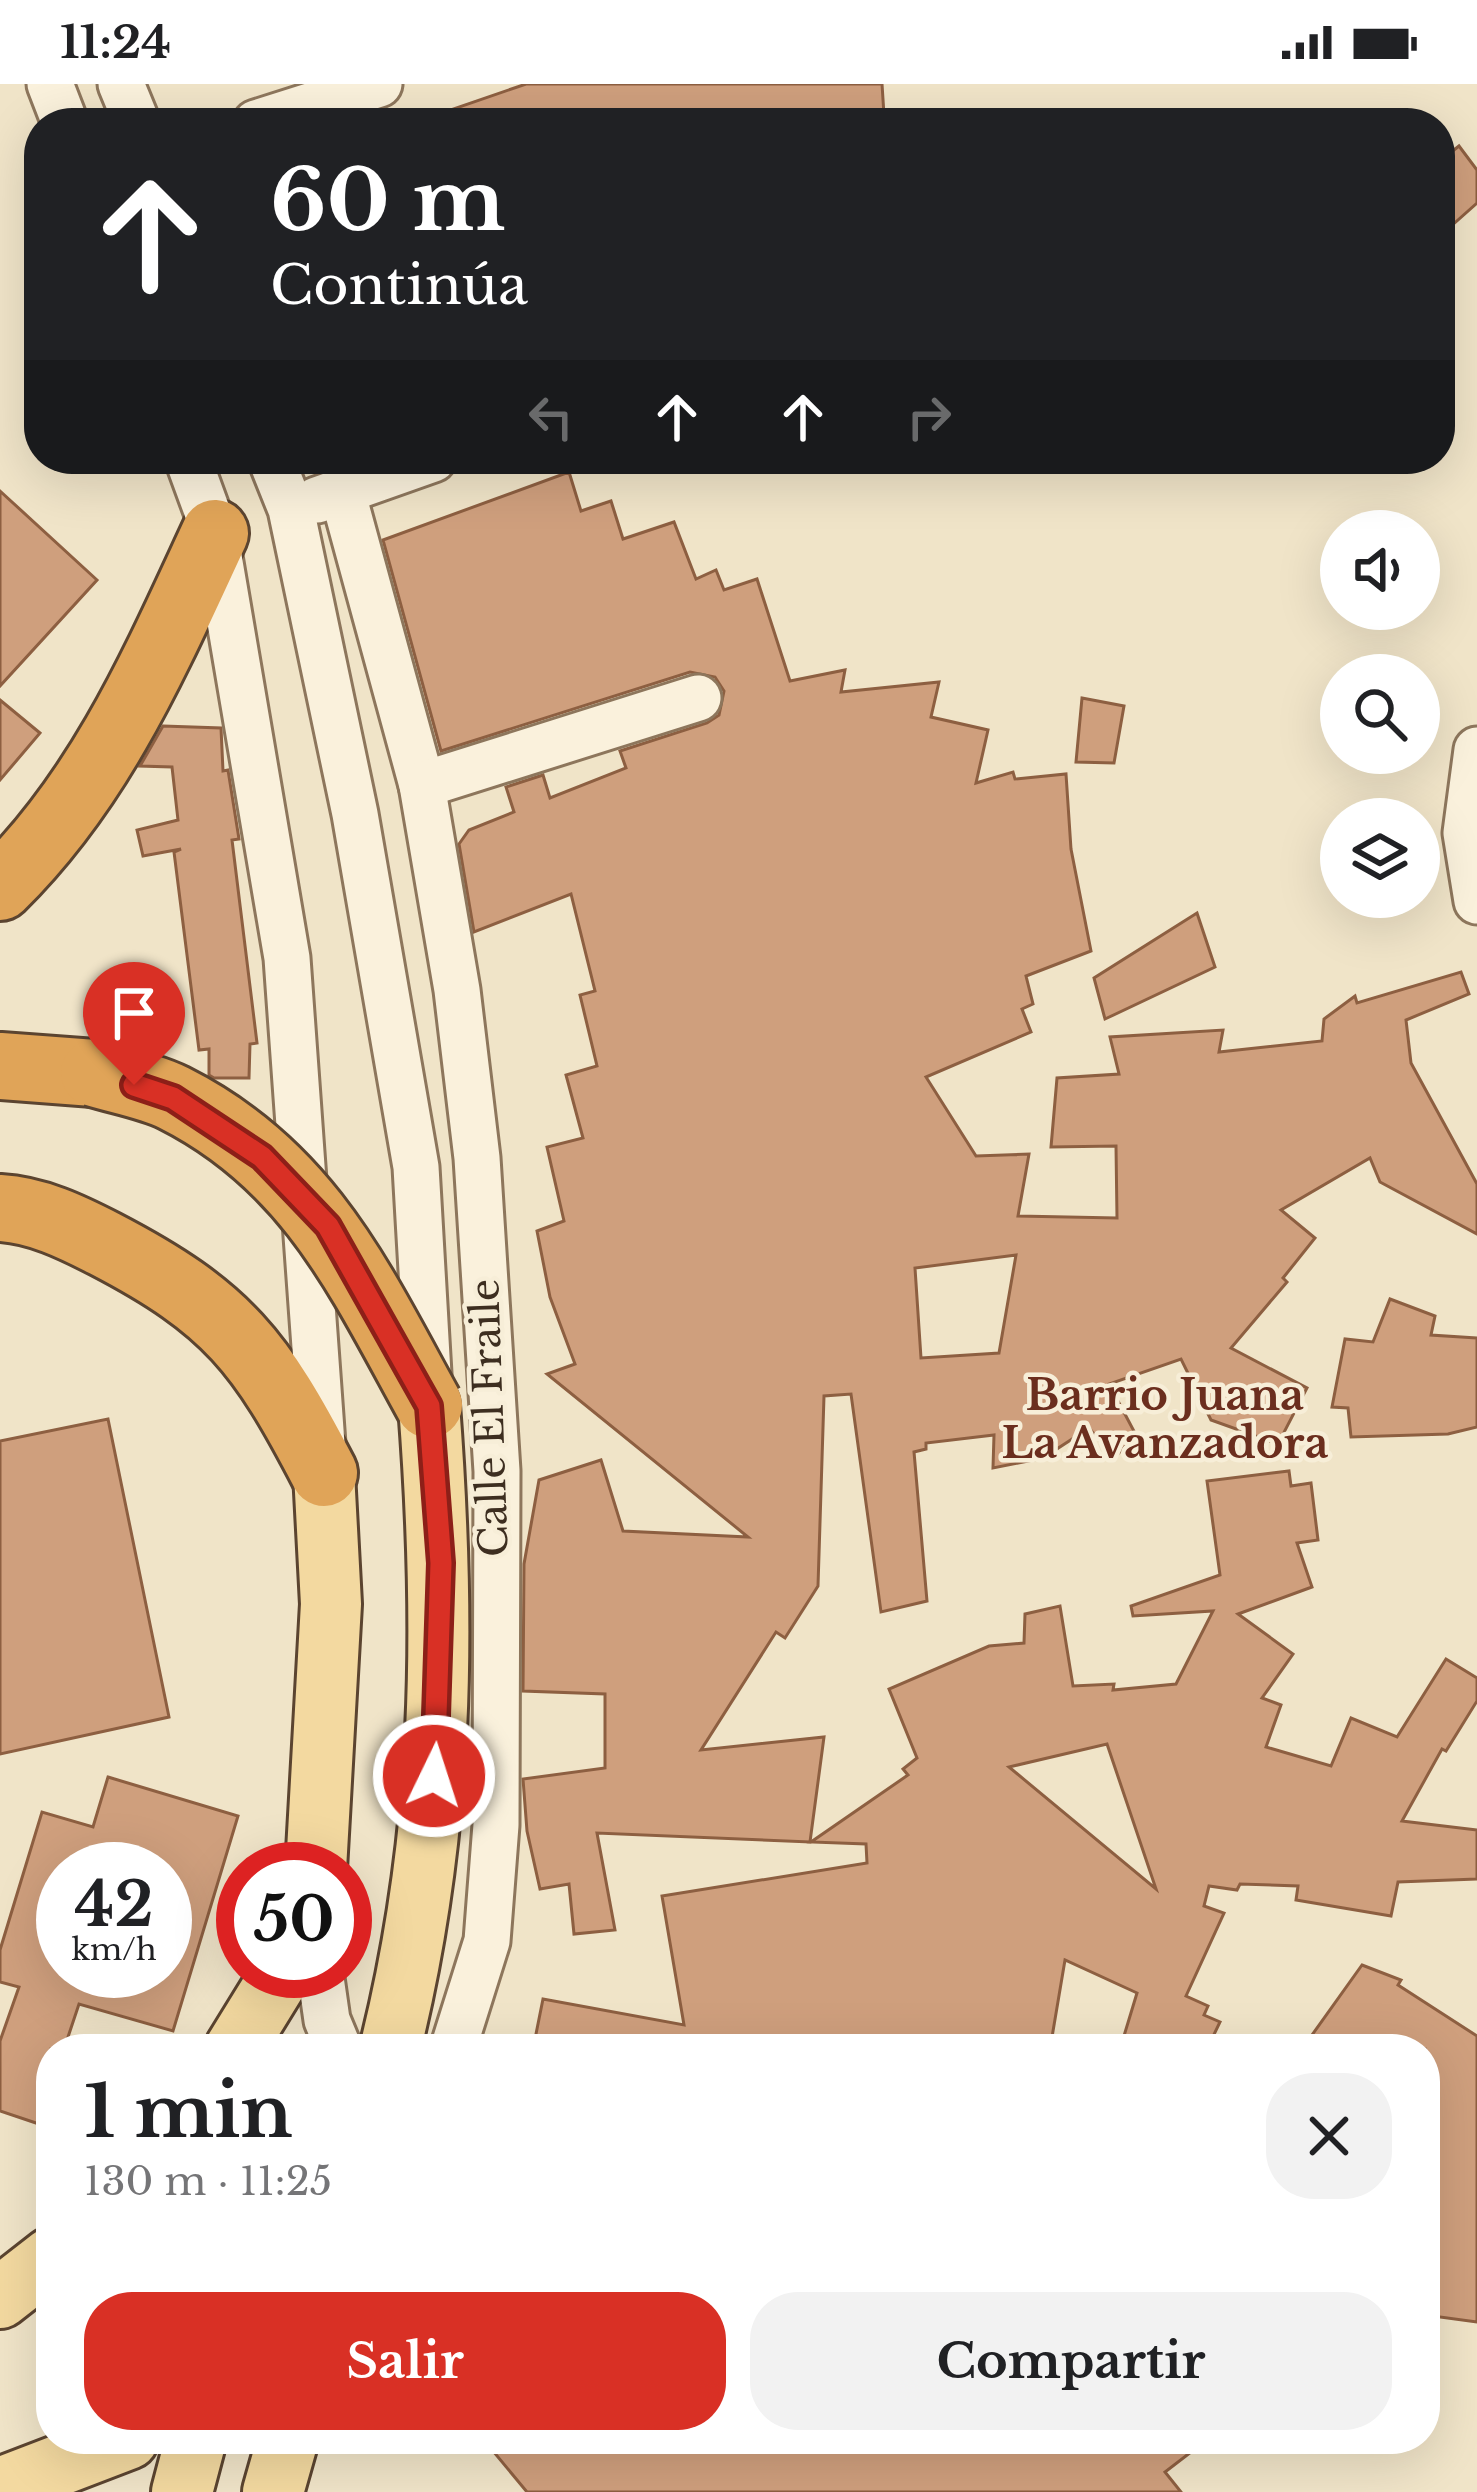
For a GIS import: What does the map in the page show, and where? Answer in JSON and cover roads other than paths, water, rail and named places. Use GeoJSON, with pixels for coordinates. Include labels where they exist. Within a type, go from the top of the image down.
{"type":"FeatureCollection","features":[{"type":"Feature","properties":{"kind":"highway"},"geometry":{"type":"LineString","coordinates":[[0,887],[72,805],[114,743],[215,533]]}},
{"type":"Feature","properties":{"kind":"highway"},"geometry":{"type":"LineString","coordinates":[[0,1066],[94,1073],[173,1098],[262,1157],[328,1226],[429,1406]]}},
{"type":"Feature","properties":{"kind":"highway"},"geometry":{"type":"LineString","coordinates":[[0,1208],[67,1225],[175,1280],[238,1333],[284,1395],[324,1473]]}},
{"type":"Feature","properties":{"kind":"main road"},"geometry":{"type":"LineString","coordinates":[[394,2034],[410,1970],[440,1694],[441,1563],[429,1406]]}},
{"type":"Feature","properties":{"kind":"main road"},"geometry":{"type":"LineString","coordinates":[[318,1842],[331,1604],[324,1473]]}},
{"type":"Feature","properties":{"kind":"main road"},"geometry":{"type":"LineString","coordinates":[[244,2034],[267,1998]]}},
{"type":"Feature","properties":{"kind":"main road"},"geometry":{"type":"LineString","coordinates":[[288,2034],[296,1998]]}},
{"type":"Feature","properties":{"kind":"main road"},"geometry":{"type":"LineString","coordinates":[[0,2299],[36,2270]]}},
{"type":"Feature","properties":{"kind":"main road"},"geometry":{"type":"LineString","coordinates":[[0,2488],[89,2454]]}},
{"type":"Feature","properties":{"kind":"main road"},"geometry":{"type":"LineString","coordinates":[[182,2492],[192,2454]]}},
{"type":"Feature","properties":{"kind":"main road"},"geometry":{"type":"LineString","coordinates":[[273,2492],[284,2454]]}},
{"type":"Feature","properties":{"kind":"street"},"geometry":{"type":"LineString","coordinates":[[303,108],[379,84]]}},
{"type":"Feature","properties":{"kind":"street"},"geometry":{"type":"LineString","coordinates":[[193,474],[215,533],[287,958],[318,1339],[324,1473]]}},
{"type":"Feature","properties":{"kind":"street"},"geometry":{"type":"LineString","coordinates":[[277,474],[291,509],[355,814],[416,1167],[429,1406]]}},
{"type":"Feature","properties":{"kind":"street"},"geometry":{"type":"LineString","coordinates":[[291,509],[390,474]]}},
{"type":"Feature","properties":{"kind":"street","name":"Calle El Fraile"},"geometry":{"type":"LineString","coordinates":[[342,491],[422,784],[458,991],[477,1158],[497,1471],[496,1825],[488,1941],[458,2034]]}},
{"type":"Feature","properties":{"kind":"street"},"geometry":{"type":"LineString","coordinates":[[422,784],[698,698]]}},
{"type":"Feature","properties":{"kind":"street"},"geometry":{"type":"LineString","coordinates":[[1477,750],[1466,833],[1477,902]]}},
{"type":"Feature","properties":{"kind":"street"},"geometry":{"type":"LineString","coordinates":[[324,1998],[333,2034]]}},
{"type":"Feature","properties":{"kind":"district","name":"Barrio Juana La Avanzadora"},"geometry":{"type":"Point","coordinates":[1165,1419]}}]}
